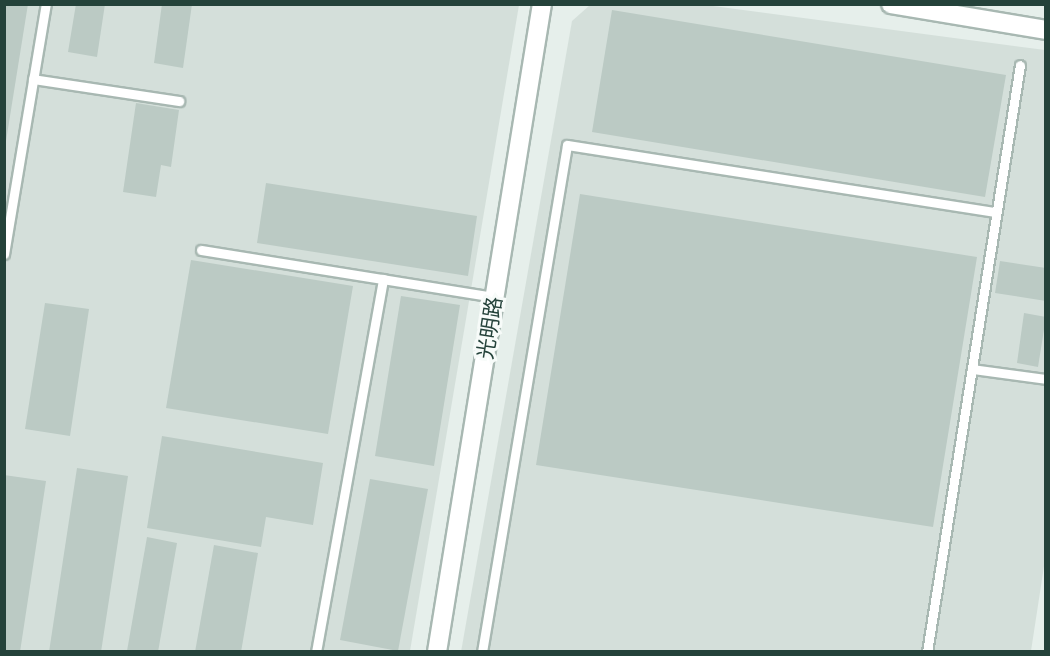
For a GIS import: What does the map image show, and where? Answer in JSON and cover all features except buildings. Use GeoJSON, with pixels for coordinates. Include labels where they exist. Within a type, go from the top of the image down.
{"type":"FeatureCollection","features":[{"type":"Feature","properties":{"kind":"street","name":"光明路"},"geometry":{"type":"LineString","coordinates":[[437,651],[542,4]]}},
{"type":"Feature","properties":{"kind":"street"},"geometry":{"type":"LineString","coordinates":[[891,4],[1046,30]]}},
{"type":"Feature","properties":{"kind":"lane"},"geometry":{"type":"LineString","coordinates":[[4,255],[46,4]]}},
{"type":"Feature","properties":{"kind":"lane"},"geometry":{"type":"LineString","coordinates":[[927,651],[1020,65]]}},
{"type":"Feature","properties":{"kind":"lane"},"geometry":{"type":"LineString","coordinates":[[33,79],[179,100]]}},
{"type":"Feature","properties":{"kind":"lane"},"geometry":{"type":"LineString","coordinates":[[482,651],[567,145],[996,212]]}},
{"type":"Feature","properties":{"kind":"lane"},"geometry":{"type":"LineString","coordinates":[[201,250],[495,297]]}},
{"type":"Feature","properties":{"kind":"lane"},"geometry":{"type":"LineString","coordinates":[[316,651],[383,279]]}},
{"type":"Feature","properties":{"kind":"lane"},"geometry":{"type":"LineString","coordinates":[[972,369],[1046,379]]}},
{"type":"Feature","properties":{"kind":"shaded area"},"geometry":{"type":"Polygon","coordinates":[[[698,4],[1045,50],[1046,553],[1031,651],[461,652],[572,21],[590,5],[698,4]]]}},
{"type":"Feature","properties":{"kind":"shaded area"},"geometry":{"type":"Polygon","coordinates":[[[4,5],[519,5],[410,651],[5,651],[4,5]]]}}]}
